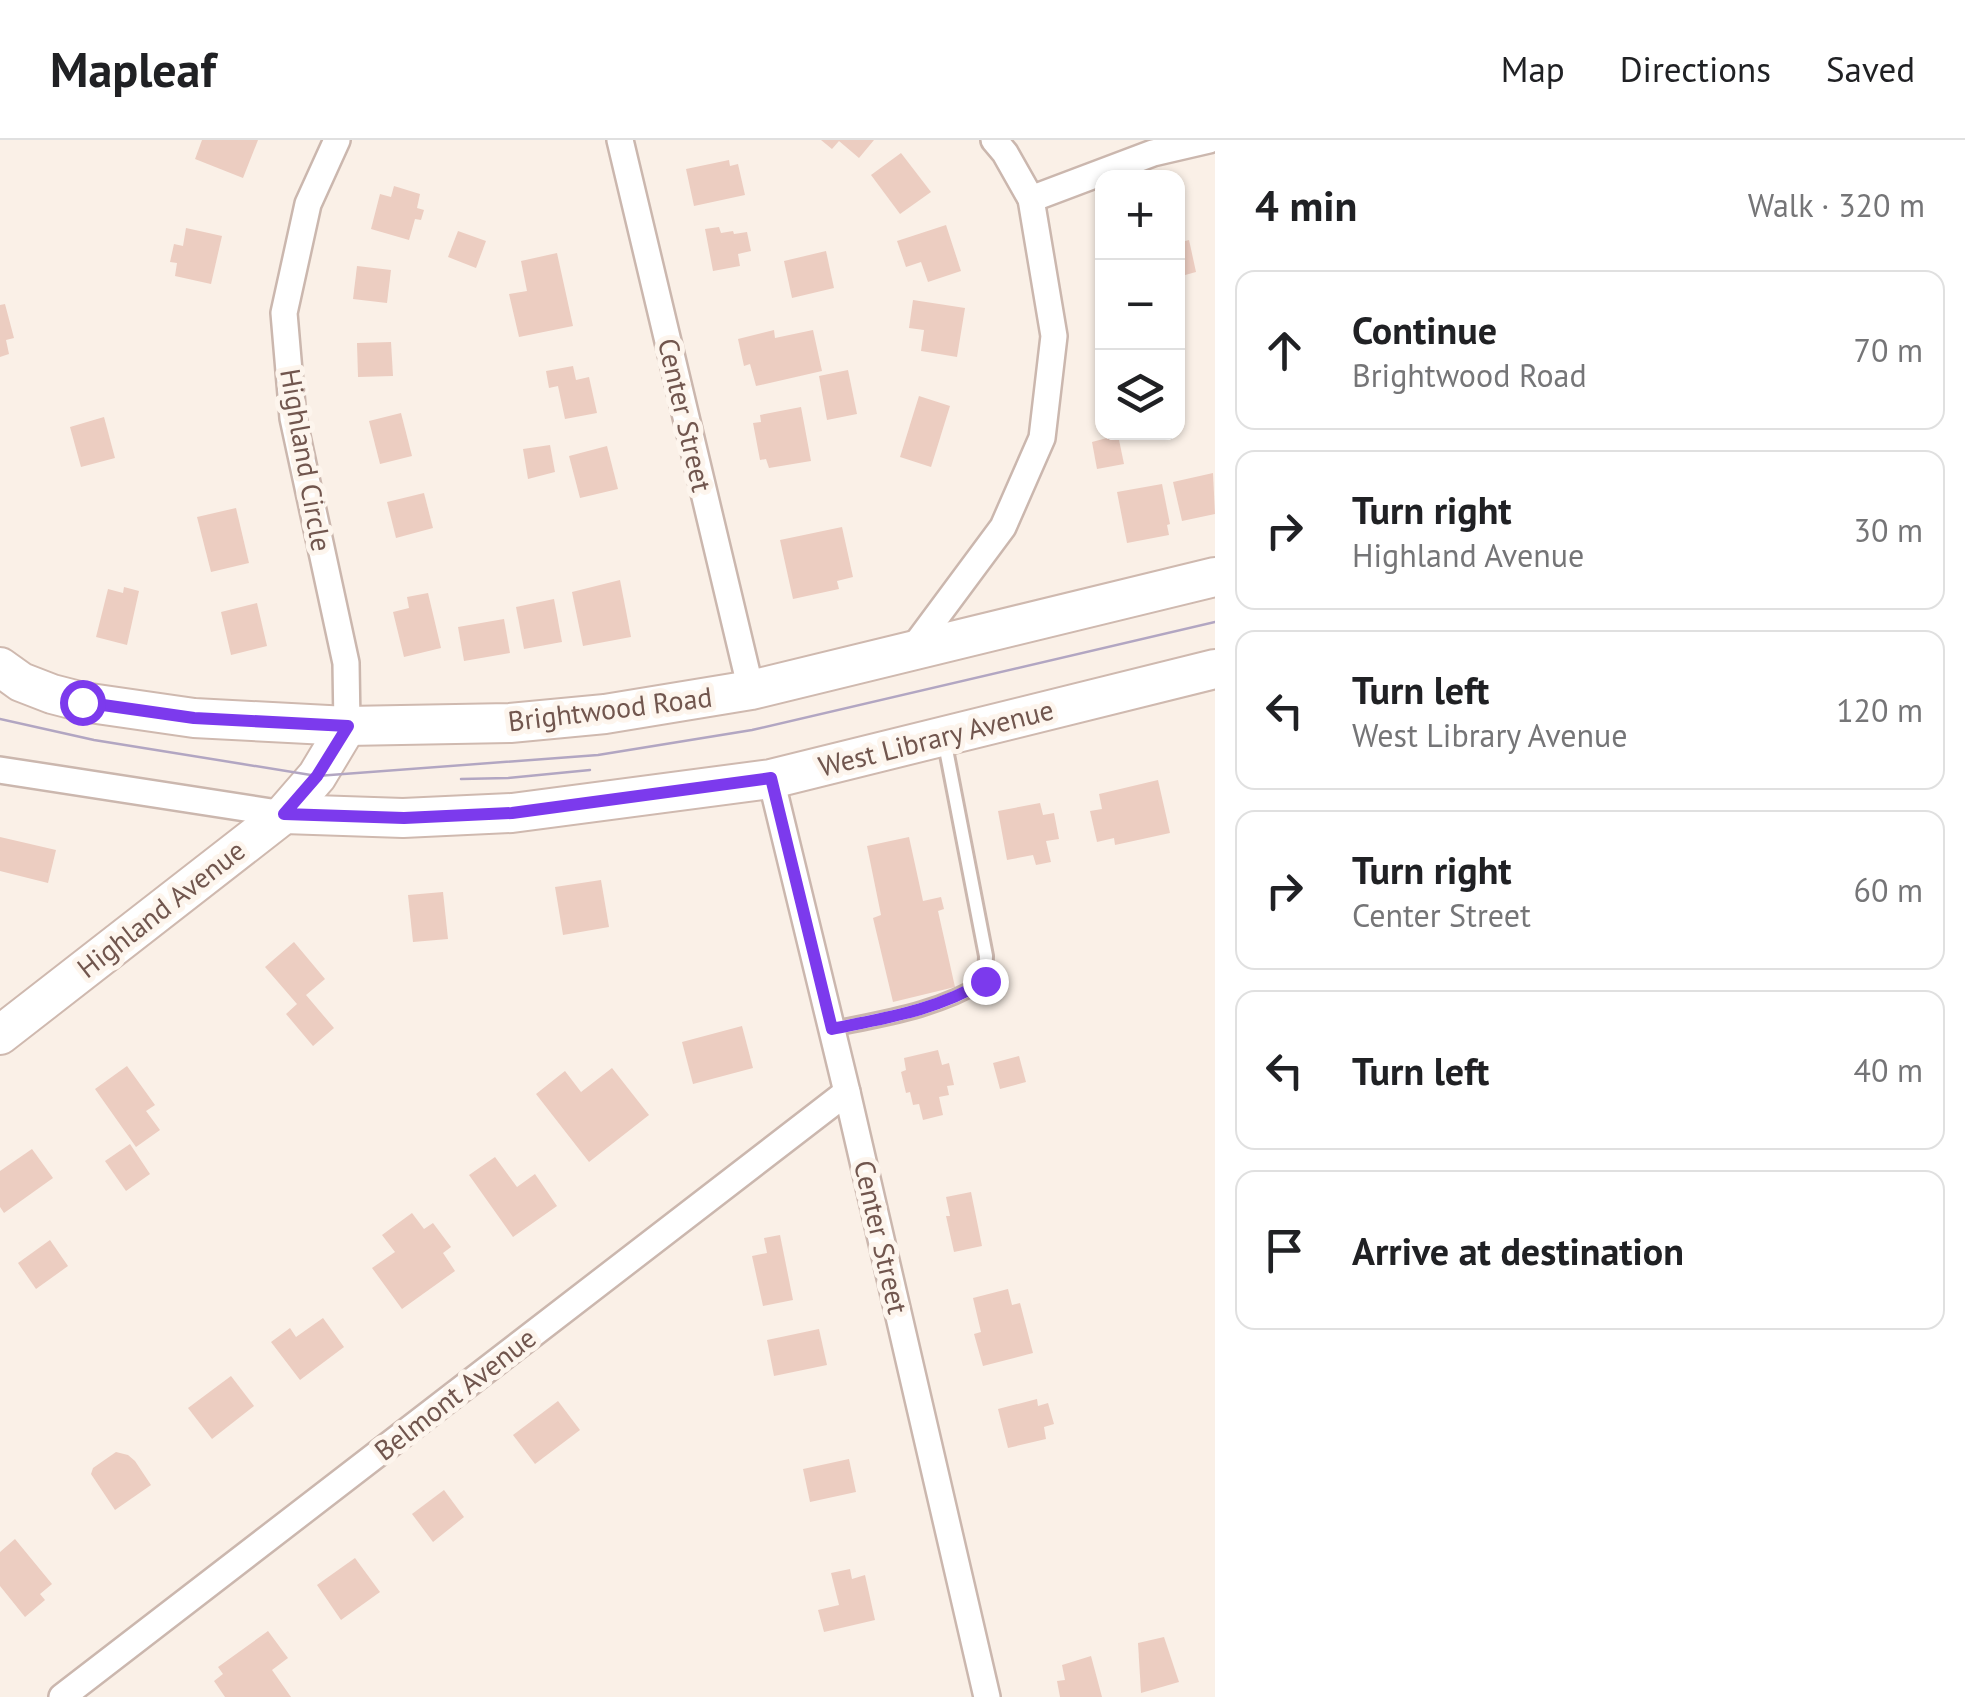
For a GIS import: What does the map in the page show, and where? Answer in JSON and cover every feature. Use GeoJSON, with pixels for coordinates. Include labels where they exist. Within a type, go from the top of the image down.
{"type":"FeatureCollection","features":[{"type":"Feature","properties":{"kind":"street","name":"Highland Circle"},"geometry":{"type":"LineString","coordinates":[[337,140],[308,204],[284,313],[293,418],[346,663],[348,726]]}},
{"type":"Feature","properties":{"kind":"street","name":"Center Street"},"geometry":{"type":"LineString","coordinates":[[620,140],[751,690]]}},
{"type":"Feature","properties":{"kind":"street"},"geometry":{"type":"LineString","coordinates":[[911,650],[1004,527],[1042,438],[1054,336],[1031,199],[994,140]]}},
{"type":"Feature","properties":{"kind":"street"},"geometry":{"type":"LineString","coordinates":[[1031,199],[1153,153],[1210,140]]}},
{"type":"Feature","properties":{"kind":"street","name":"Brightwood Road"},"geometry":{"type":"LineString","coordinates":[[0,668],[21,682],[82,702],[194,718],[348,726],[510,723],[605,714],[751,690],[1215,577]]}},
{"type":"Feature","properties":{"kind":"street","name":"West Library Avenue"},"geometry":{"type":"LineString","coordinates":[[0,770],[284,814],[404,818],[512,813],[771,778],[1215,669]]}},
{"type":"Feature","properties":{"kind":"street","name":"Highland Avenue"},"geometry":{"type":"LineString","coordinates":[[0,1035],[284,814],[317,776],[348,726]]}},
{"type":"Feature","properties":{"kind":"street","name":"Center Street"},"geometry":{"type":"LineString","coordinates":[[771,778],[988,1697]]}},
{"type":"Feature","properties":{"kind":"street","name":"Belmont Avenue"},"geometry":{"type":"LineString","coordinates":[[62,1697],[847,1092]]}},
{"type":"Feature","properties":{"kind":"lane"},"geometry":{"type":"LineString","coordinates":[[832,1029],[939,1005],[985,981],[986,956],[943,736]]}},
{"type":"Feature","properties":{"kind":"building"},"geometry":{"type":"Polygon","coordinates":[[[202,140],[258,140],[243,178],[195,159],[202,140]]]}},
{"type":"Feature","properties":{"kind":"building"},"geometry":{"type":"Polygon","coordinates":[[[821,140],[874,140],[859,158],[839,141],[832,149],[821,140]]]}},
{"type":"Feature","properties":{"kind":"building"},"geometry":{"type":"Polygon","coordinates":[[[901,153],[931,192],[900,214],[871,175],[901,153]]]}},
{"type":"Feature","properties":{"kind":"building"},"geometry":{"type":"Polygon","coordinates":[[[729,160],[730,166],[738,164],[745,195],[694,206],[686,169],[729,160]]]}},
{"type":"Feature","properties":{"kind":"building"},"geometry":{"type":"Polygon","coordinates":[[[394,186],[420,194],[417,208],[424,210],[421,220],[415,219],[409,240],[371,229],[380,194],[391,197],[394,186]]]}},
{"type":"Feature","properties":{"kind":"building"},"geometry":{"type":"Polygon","coordinates":[[[946,225],[961,271],[928,282],[921,262],[906,267],[897,241],[946,225]]]}},
{"type":"Feature","properties":{"kind":"building"},"geometry":{"type":"Polygon","coordinates":[[[719,227],[721,233],[747,232],[751,251],[738,254],[740,266],[713,271],[705,229],[719,227]]]}},
{"type":"Feature","properties":{"kind":"building"},"geometry":{"type":"Polygon","coordinates":[[[186,228],[222,236],[211,284],[175,276],[177,263],[170,262],[174,244],[183,246],[186,228]]]}},
{"type":"Feature","properties":{"kind":"building"},"geometry":{"type":"Polygon","coordinates":[[[458,231],[486,241],[476,268],[448,257],[458,231]]]}},
{"type":"Feature","properties":{"kind":"building"},"geometry":{"type":"Polygon","coordinates":[[[1189,240],[1196,272],[1185,275],[1185,260],[1185,241],[1189,240]]]}},
{"type":"Feature","properties":{"kind":"building"},"geometry":{"type":"Polygon","coordinates":[[[826,251],[834,288],[792,298],[784,261],[826,251]]]}},
{"type":"Feature","properties":{"kind":"building"},"geometry":{"type":"Polygon","coordinates":[[[557,253],[573,326],[519,337],[509,294],[527,291],[521,261],[557,253]]]}},
{"type":"Feature","properties":{"kind":"building"},"geometry":{"type":"Polygon","coordinates":[[[357,266],[391,270],[387,303],[353,299],[357,266]]]}},
{"type":"Feature","properties":{"kind":"building"},"geometry":{"type":"Polygon","coordinates":[[[913,300],[965,308],[957,357],[921,351],[924,330],[909,328],[913,300]]]}},
{"type":"Feature","properties":{"kind":"building"},"geometry":{"type":"Polygon","coordinates":[[[5,304],[14,338],[6,340],[9,354],[0,357],[0,305],[5,304]]]}},
{"type":"Feature","properties":{"kind":"building"},"geometry":{"type":"Polygon","coordinates":[[[774,330],[775,338],[813,330],[822,371],[756,386],[750,364],[744,366],[738,339],[774,330]]]}},
{"type":"Feature","properties":{"kind":"building"},"geometry":{"type":"Polygon","coordinates":[[[391,342],[393,376],[358,377],[357,343],[391,342]]]}},
{"type":"Feature","properties":{"kind":"building"},"geometry":{"type":"Polygon","coordinates":[[[573,366],[576,380],[589,377],[597,413],[565,419],[558,386],[549,388],[546,371],[573,366]]]}},
{"type":"Feature","properties":{"kind":"building"},"geometry":{"type":"Polygon","coordinates":[[[848,370],[857,414],[827,420],[819,376],[848,370]]]}},
{"type":"Feature","properties":{"kind":"building"},"geometry":{"type":"Polygon","coordinates":[[[919,396],[950,406],[931,467],[900,457],[919,396]]]}},
{"type":"Feature","properties":{"kind":"building"},"geometry":{"type":"Polygon","coordinates":[[[801,407],[811,461],[769,468],[766,459],[760,460],[753,423],[761,422],[760,415],[801,407]]]}},
{"type":"Feature","properties":{"kind":"building"},"geometry":{"type":"Polygon","coordinates":[[[401,413],[412,456],[380,464],[369,421],[401,413]]]}},
{"type":"Feature","properties":{"kind":"building"},"geometry":{"type":"Polygon","coordinates":[[[104,417],[115,458],[81,467],[70,427],[104,417]]]}},
{"type":"Feature","properties":{"kind":"building"},"geometry":{"type":"Polygon","coordinates":[[[1119,440],[1124,464],[1097,469],[1092,442],[1119,440]]]}},
{"type":"Feature","properties":{"kind":"building"},"geometry":{"type":"Polygon","coordinates":[[[550,445],[555,472],[528,479],[523,449],[550,445]]]}},
{"type":"Feature","properties":{"kind":"building"},"geometry":{"type":"Polygon","coordinates":[[[607,446],[618,489],[580,498],[569,456],[607,446]]]}},
{"type":"Feature","properties":{"kind":"building"},"geometry":{"type":"Polygon","coordinates":[[[1213,473],[1215,514],[1182,521],[1173,482],[1213,473]]]}},
{"type":"Feature","properties":{"kind":"building"},"geometry":{"type":"Polygon","coordinates":[[[1162,484],[1169,535],[1127,543],[1117,492],[1162,484]]]}},
{"type":"Feature","properties":{"kind":"building"},"geometry":{"type":"Polygon","coordinates":[[[424,493],[433,528],[396,538],[387,502],[424,493]]]}},
{"type":"Feature","properties":{"kind":"building"},"geometry":{"type":"Polygon","coordinates":[[[236,508],[249,563],[211,572],[197,517],[236,508]]]}},
{"type":"Feature","properties":{"kind":"building"},"geometry":{"type":"Polygon","coordinates":[[[842,527],[853,577],[837,581],[839,589],[793,599],[780,540],[842,527]]]}},
{"type":"Feature","properties":{"kind":"building"},"geometry":{"type":"Polygon","coordinates":[[[620,580],[631,637],[583,646],[572,592],[620,580]]]}},
{"type":"Feature","properties":{"kind":"building"},"geometry":{"type":"Polygon","coordinates":[[[124,587],[139,591],[127,645],[96,637],[108,589],[123,593],[124,587]]]}},
{"type":"Feature","properties":{"kind":"building"},"geometry":{"type":"Polygon","coordinates":[[[428,593],[441,648],[404,657],[393,612],[409,608],[407,597],[428,593]]]}},
{"type":"Feature","properties":{"kind":"building"},"geometry":{"type":"Polygon","coordinates":[[[554,599],[562,642],[524,649],[516,607],[554,599]]]}},
{"type":"Feature","properties":{"kind":"building"},"geometry":{"type":"Polygon","coordinates":[[[257,603],[267,646],[231,655],[221,612],[257,603]]]}},
{"type":"Feature","properties":{"kind":"building"},"geometry":{"type":"Polygon","coordinates":[[[504,619],[510,653],[464,661],[458,627],[504,619]]]}},
{"type":"Feature","properties":{"kind":"building"},"geometry":{"type":"Polygon","coordinates":[[[1158,780],[1170,833],[1115,845],[1114,838],[1097,842],[1090,811],[1102,809],[1099,794],[1158,780]]]}},
{"type":"Feature","properties":{"kind":"building"},"geometry":{"type":"Polygon","coordinates":[[[1040,803],[1043,815],[1054,813],[1059,839],[1046,841],[1051,862],[1036,865],[1033,855],[1007,860],[998,811],[1040,803]]]}},
{"type":"Feature","properties":{"kind":"building"},"geometry":{"type":"Polygon","coordinates":[[[0,837],[56,850],[48,883],[0,871],[0,837]]]}},
{"type":"Feature","properties":{"kind":"building"},"geometry":{"type":"Polygon","coordinates":[[[909,837],[923,901],[941,897],[944,909],[938,911],[955,987],[893,1002],[873,918],[881,915],[867,846],[909,837]]]}},
{"type":"Feature","properties":{"kind":"building"},"geometry":{"type":"Polygon","coordinates":[[[601,880],[609,927],[563,935],[555,887],[601,880]]]}},
{"type":"Feature","properties":{"kind":"building"},"geometry":{"type":"Polygon","coordinates":[[[443,892],[448,939],[413,942],[408,895],[443,892]]]}},
{"type":"Feature","properties":{"kind":"building"},"geometry":{"type":"Polygon","coordinates":[[[294,942],[325,979],[306,995],[334,1028],[313,1046],[286,1014],[297,1004],[265,967],[294,942]]]}},
{"type":"Feature","properties":{"kind":"building"},"geometry":{"type":"Polygon","coordinates":[[[742,1026],[753,1068],[693,1084],[682,1042],[742,1026]]]}},
{"type":"Feature","properties":{"kind":"building"},"geometry":{"type":"Polygon","coordinates":[[[938,1050],[942,1065],[949,1063],[954,1085],[947,1086],[949,1095],[939,1097],[943,1115],[923,1120],[919,1104],[913,1105],[910,1092],[906,1093],[901,1072],[906,1070],[904,1058],[938,1050]]]}},
{"type":"Feature","properties":{"kind":"building"},"geometry":{"type":"Polygon","coordinates":[[[1019,1056],[1026,1082],[1000,1089],[993,1063],[1019,1056]]]}},
{"type":"Feature","properties":{"kind":"building"},"geometry":{"type":"Polygon","coordinates":[[[127,1066],[155,1105],[146,1111],[160,1130],[136,1147],[95,1089],[127,1066]]]}},
{"type":"Feature","properties":{"kind":"building"},"geometry":{"type":"Polygon","coordinates":[[[612,1068],[649,1115],[589,1162],[536,1094],[565,1071],[581,1092],[612,1068]]]}},
{"type":"Feature","properties":{"kind":"building"},"geometry":{"type":"Polygon","coordinates":[[[130,1144],[150,1174],[126,1191],[105,1161],[130,1144]]]}},
{"type":"Feature","properties":{"kind":"building"},"geometry":{"type":"Polygon","coordinates":[[[32,1149],[53,1178],[4,1213],[0,1207],[0,1171],[32,1149]]]}},
{"type":"Feature","properties":{"kind":"building"},"geometry":{"type":"Polygon","coordinates":[[[495,1157],[517,1187],[535,1174],[557,1206],[513,1237],[469,1175],[495,1157]]]}},
{"type":"Feature","properties":{"kind":"building"},"geometry":{"type":"Polygon","coordinates":[[[971,1192],[982,1246],[954,1252],[946,1197],[971,1192]]]}},
{"type":"Feature","properties":{"kind":"building"},"geometry":{"type":"Polygon","coordinates":[[[412,1213],[424,1229],[433,1223],[451,1247],[443,1253],[455,1271],[402,1309],[372,1268],[395,1252],[382,1235],[412,1213]]]}},
{"type":"Feature","properties":{"kind":"building"},"geometry":{"type":"Polygon","coordinates":[[[780,1235],[793,1300],[763,1306],[752,1256],[767,1253],[764,1238],[780,1235]]]}},
{"type":"Feature","properties":{"kind":"building"},"geometry":{"type":"Polygon","coordinates":[[[50,1240],[68,1266],[36,1289],[18,1263],[50,1240]]]}},
{"type":"Feature","properties":{"kind":"building"},"geometry":{"type":"Polygon","coordinates":[[[1008,1289],[1012,1305],[1020,1303],[1033,1353],[983,1366],[974,1334],[981,1332],[973,1298],[1008,1289]]]}},
{"type":"Feature","properties":{"kind":"building"},"geometry":{"type":"Polygon","coordinates":[[[323,1318],[344,1347],[300,1380],[271,1342],[290,1328],[296,1337],[323,1318]]]}},
{"type":"Feature","properties":{"kind":"building"},"geometry":{"type":"Polygon","coordinates":[[[819,1329],[827,1365],[774,1376],[767,1340],[819,1329]]]}},
{"type":"Feature","properties":{"kind":"building"},"geometry":{"type":"Polygon","coordinates":[[[231,1376],[254,1406],[212,1439],[188,1408],[231,1376]]]}},
{"type":"Feature","properties":{"kind":"building"},"geometry":{"type":"Polygon","coordinates":[[[1037,1399],[1038,1406],[1048,1403],[1054,1424],[1044,1427],[1046,1439],[1008,1448],[998,1409],[1037,1399]]]}},
{"type":"Feature","properties":{"kind":"building"},"geometry":{"type":"Polygon","coordinates":[[[558,1401],[580,1430],[535,1464],[513,1435],[558,1401]]]}},
{"type":"Feature","properties":{"kind":"building"},"geometry":{"type":"Polygon","coordinates":[[[116,1452],[135,1461],[151,1485],[115,1510],[91,1474],[93,1468],[116,1452]]]}},
{"type":"Feature","properties":{"kind":"building"},"geometry":{"type":"Polygon","coordinates":[[[849,1459],[856,1492],[810,1502],[803,1469],[849,1459]]]}},
{"type":"Feature","properties":{"kind":"building"},"geometry":{"type":"Polygon","coordinates":[[[444,1490],[464,1517],[433,1542],[412,1514],[444,1490]]]}},
{"type":"Feature","properties":{"kind":"building"},"geometry":{"type":"Polygon","coordinates":[[[15,1539],[52,1584],[40,1594],[45,1600],[25,1617],[0,1586],[0,1552],[15,1539]]]}},
{"type":"Feature","properties":{"kind":"building"},"geometry":{"type":"Polygon","coordinates":[[[355,1558],[380,1592],[341,1620],[317,1585],[355,1558]]]}},
{"type":"Feature","properties":{"kind":"building"},"geometry":{"type":"Polygon","coordinates":[[[850,1569],[852,1579],[865,1575],[875,1620],[824,1632],[818,1610],[839,1605],[831,1573],[850,1569]]]}},
{"type":"Feature","properties":{"kind":"building"},"geometry":{"type":"Polygon","coordinates":[[[268,1631],[288,1658],[272,1670],[291,1697],[225,1697],[214,1681],[223,1674],[218,1667],[268,1631]]]}},
{"type":"Feature","properties":{"kind":"building"},"geometry":{"type":"Polygon","coordinates":[[[1164,1637],[1179,1682],[1141,1693],[1138,1643],[1164,1637]]]}},
{"type":"Feature","properties":{"kind":"building"},"geometry":{"type":"Polygon","coordinates":[[[1091,1656],[1102,1697],[1060,1697],[1057,1681],[1065,1680],[1062,1665],[1091,1656]]]}},
{"type":"Feature","properties":{"kind":"tram line"},"geometry":{"type":"LineString","coordinates":[[0,719],[94,740],[317,776],[598,755],[752,730],[1215,622]]}},
{"type":"Feature","properties":{"kind":"tram line"},"geometry":{"type":"LineString","coordinates":[[461,779],[590,770]]}},
{"type":"Feature","properties":{"kind":"route"},"geometry":{"type":"LineString","coordinates":[[82,702],[194,718],[348,726],[317,776],[284,814],[404,818],[512,813],[771,778],[832,1029],[939,1005],[985,981]]}}]}
